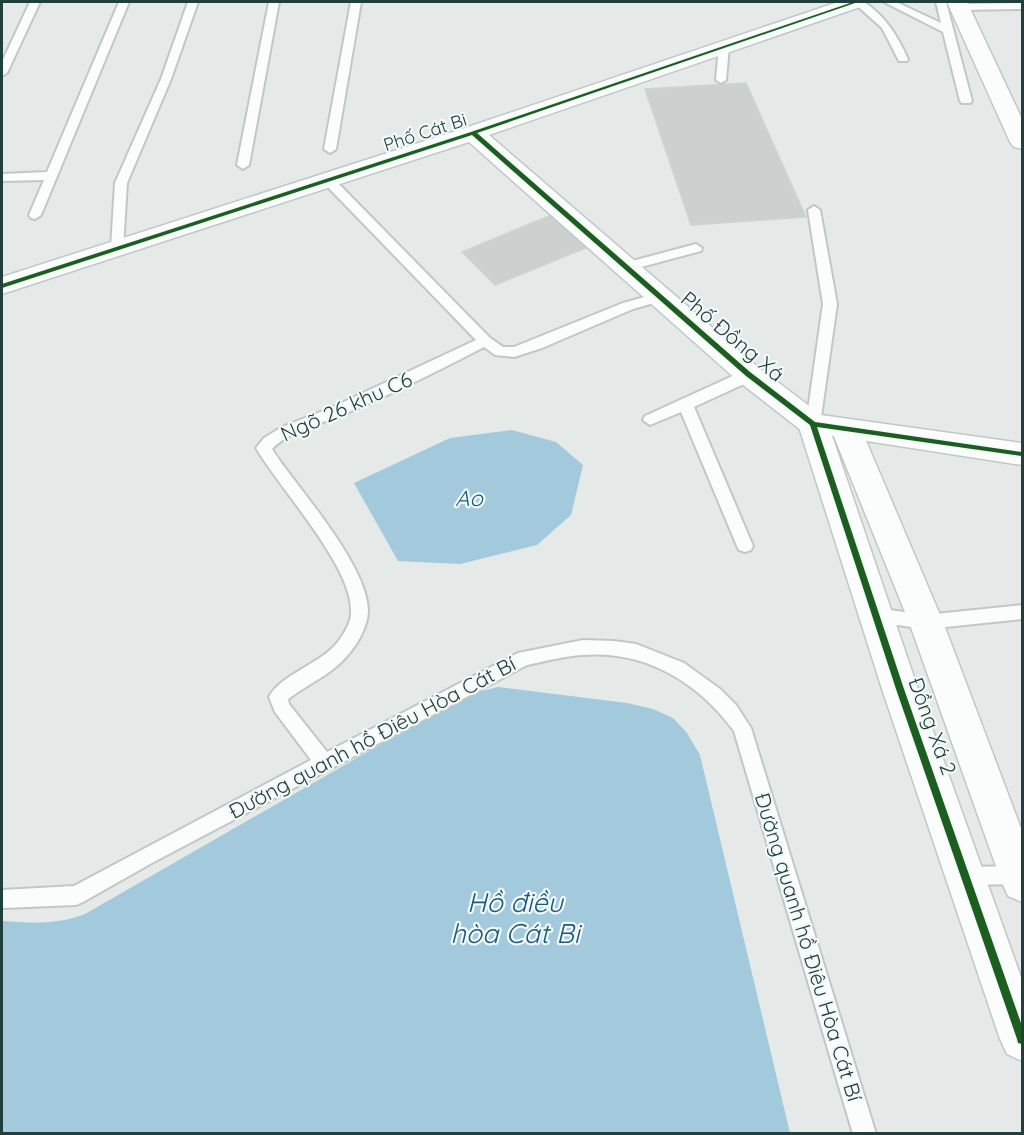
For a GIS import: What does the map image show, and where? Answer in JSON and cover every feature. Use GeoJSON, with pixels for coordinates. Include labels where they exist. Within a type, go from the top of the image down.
{"type":"FeatureCollection","features":[{"type":"Feature","properties":{"kind":"street","name":"Phố Cát Bi"},"geometry":{"type":"LineString","coordinates":[[2,286],[473,133],[857,2]]}},
{"type":"Feature","properties":{"kind":"street"},"geometry":{"type":"LineString","coordinates":[[952,3],[1020,129]]}},
{"type":"Feature","properties":{"kind":"street","name":"Phố Đồng Xá"},"geometry":{"type":"LineString","coordinates":[[473,133],[748,374],[829,426],[1023,454]]}},
{"type":"Feature","properties":{"kind":"street","name":"Đồng Xá 2"},"geometry":{"type":"LineString","coordinates":[[829,426],[875,615],[1023,1040]]}},
{"type":"Feature","properties":{"kind":"street","name":"Đồng Xá 2"},"geometry":{"type":"LineString","coordinates":[[829,426],[926,622],[1022,878]]}},
{"type":"Feature","properties":{"kind":"lane"},"geometry":{"type":"LineString","coordinates":[[2,73],[35,2]]}},
{"type":"Feature","properties":{"kind":"lane"},"geometry":{"type":"LineString","coordinates":[[34,215],[124,2]]}},
{"type":"Feature","properties":{"kind":"lane"},"geometry":{"type":"LineString","coordinates":[[117,248],[120,183],[166,78],[194,2]]}},
{"type":"Feature","properties":{"kind":"lane"},"geometry":{"type":"LineString","coordinates":[[243,165],[274,2]]}},
{"type":"Feature","properties":{"kind":"lane"},"geometry":{"type":"LineString","coordinates":[[330,149],[356,2]]}},
{"type":"Feature","properties":{"kind":"lane"},"geometry":{"type":"LineString","coordinates":[[857,2],[876,14],[888,26],[903,59]]}},
{"type":"Feature","properties":{"kind":"lane"},"geometry":{"type":"LineString","coordinates":[[890,2],[948,30]]}},
{"type":"Feature","properties":{"kind":"lane"},"geometry":{"type":"LineString","coordinates":[[966,101],[948,30],[952,3],[1023,6]]}},
{"type":"Feature","properties":{"kind":"lane"},"geometry":{"type":"LineString","coordinates":[[721,80],[724,46]]}},
{"type":"Feature","properties":{"kind":"lane"},"geometry":{"type":"LineString","coordinates":[[2,177],[51,176]]}},
{"type":"Feature","properties":{"kind":"lane"},"geometry":{"type":"LineString","coordinates":[[327,179],[485,341],[500,352],[514,352],[537,345],[628,306],[659,297]]}},
{"type":"Feature","properties":{"kind":"lane"},"geometry":{"type":"LineString","coordinates":[[814,210],[830,304],[829,426]]}},
{"type":"Feature","properties":{"kind":"lane"},"geometry":{"type":"LineString","coordinates":[[626,267],[696,248]]}},
{"type":"Feature","properties":{"kind":"lane","name":"Ngõ 26 khu C6"},"geometry":{"type":"LineString","coordinates":[[324,763],[281,707],[278,697],[335,657],[351,637],[360,616],[360,607],[346,568],[264,448],[268,442],[296,428],[431,368],[485,341]]}},
{"type":"Feature","properties":{"kind":"lane"},"geometry":{"type":"LineString","coordinates":[[650,420],[686,406],[741,380],[748,374]]}},
{"type":"Feature","properties":{"kind":"lane"},"geometry":{"type":"LineString","coordinates":[[686,406],[745,546]]}},
{"type":"Feature","properties":{"kind":"lane"},"geometry":{"type":"LineString","coordinates":[[875,615],[926,622],[1023,612]]}},
{"type":"Feature","properties":{"kind":"lane","name":"Đường quanh hồ Điêu Hòa Cát Bí"},"geometry":{"type":"LineString","coordinates":[[2,899],[76,895],[143,857],[524,658],[591,646],[620,648],[653,658],[678,669],[711,690],[730,709],[742,728],[865,1134]]}},
{"type":"Feature","properties":{"kind":"lane"},"geometry":{"type":"LineString","coordinates":[[967,876],[1022,878]]}},
{"type":"Feature","properties":{"kind":"water","name":"Ao"},"geometry":{"type":"Polygon","coordinates":[[[512,430],[556,442],[583,465],[571,515],[537,545],[460,564],[398,561],[354,483],[450,438],[512,430]]]}},
{"type":"Feature","properties":{"kind":"water","name":"Hồ điều hòa Cát Bi"},"geometry":{"type":"Polygon","coordinates":[[[498,687],[627,703],[653,709],[673,718],[687,733],[700,755],[790,1133],[2,1133],[2,921],[54,922],[85,914],[456,701],[471,694],[498,687]]]}},
{"type":"Feature","properties":{"kind":"building"},"geometry":{"type":"Polygon","coordinates":[[[746,83],[806,217],[691,225],[645,89],[746,83]]]}},
{"type":"Feature","properties":{"kind":"building"},"geometry":{"type":"Polygon","coordinates":[[[551,215],[588,247],[495,285],[462,252],[551,215]]]}},
{"type":"Feature","properties":{"kind":"cycle path"},"geometry":{"type":"LineString","coordinates":[[2,286],[473,133],[856,2]]}},
{"type":"Feature","properties":{"kind":"cycle path"},"geometry":{"type":"LineString","coordinates":[[473,133],[748,374],[813,424],[1022,454]]}},
{"type":"Feature","properties":{"kind":"cycle path"},"geometry":{"type":"LineString","coordinates":[[813,424],[900,689],[1022,1039]]}}]}
